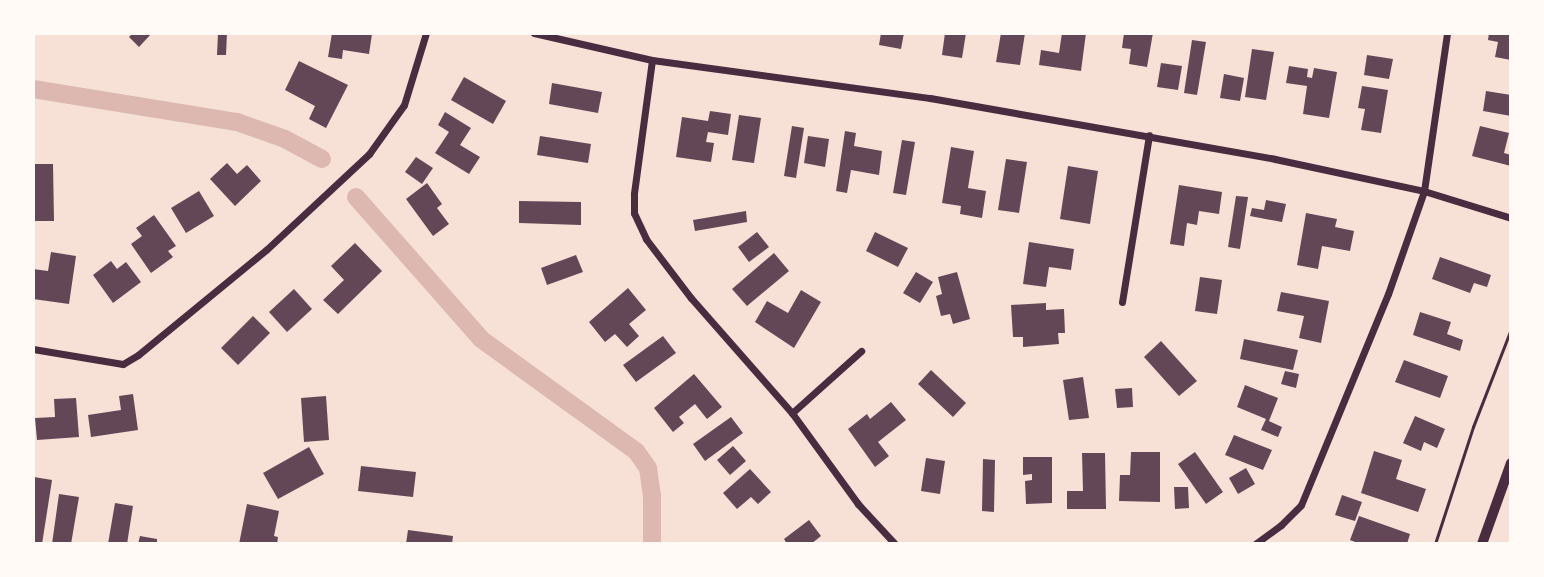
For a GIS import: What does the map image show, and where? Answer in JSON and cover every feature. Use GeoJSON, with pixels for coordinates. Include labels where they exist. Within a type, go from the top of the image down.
{"type":"FeatureCollection","features":[{"type":"Feature","properties":{"kind":"street"},"geometry":{"type":"LineString","coordinates":[[33,348],[123,364],[138,355],[266,250],[369,154],[404,105],[426,33]]}},
{"type":"Feature","properties":{"kind":"street"},"geometry":{"type":"LineString","coordinates":[[534,33],[652,60],[930,98],[1149,135],[1424,191],[1511,218]]}},
{"type":"Feature","properties":{"kind":"street"},"geometry":{"type":"LineString","coordinates":[[1255,544],[1301,505],[1346,402],[1424,191],[1447,33]]}},
{"type":"Feature","properties":{"kind":"street"},"geometry":{"type":"LineString","coordinates":[[652,60],[634,213],[646,239],[691,298],[792,413],[858,504],[895,544]]}},
{"type":"Feature","properties":{"kind":"street"},"geometry":{"type":"LineString","coordinates":[[1122,302],[1149,135]]}},
{"type":"Feature","properties":{"kind":"street"},"geometry":{"type":"LineString","coordinates":[[792,413],[861,351]]}},
{"type":"Feature","properties":{"kind":"street"},"geometry":{"type":"LineString","coordinates":[[1482,544],[1511,463]]}},
{"type":"Feature","properties":{"kind":"path"},"geometry":{"type":"LineString","coordinates":[[1434,544],[1472,427],[1511,329]]}},
{"type":"Feature","properties":{"kind":"building"},"geometry":{"type":"Polygon","coordinates":[[[133,33],[152,33],[139,47],[129,37],[133,33]]]}},
{"type":"Feature","properties":{"kind":"building"},"geometry":{"type":"Polygon","coordinates":[[[218,33],[227,33],[226,55],[217,55],[218,33]]]}},
{"type":"Feature","properties":{"kind":"building"},"geometry":{"type":"Polygon","coordinates":[[[332,33],[372,34],[369,54],[343,50],[342,59],[328,57],[332,33]]]}},
{"type":"Feature","properties":{"kind":"building"},"geometry":{"type":"Polygon","coordinates":[[[881,33],[904,33],[901,49],[879,45],[881,33]]]}},
{"type":"Feature","properties":{"kind":"building"},"geometry":{"type":"Polygon","coordinates":[[[945,33],[966,33],[962,58],[942,55],[945,33]]]}},
{"type":"Feature","properties":{"kind":"building"},"geometry":{"type":"Polygon","coordinates":[[[1001,33],[1025,33],[1020,65],[996,62],[1001,33]]]}},
{"type":"Feature","properties":{"kind":"building"},"geometry":{"type":"Polygon","coordinates":[[[1062,33],[1086,33],[1081,71],[1039,65],[1041,50],[1059,53],[1062,33]]]}},
{"type":"Feature","properties":{"kind":"building"},"geometry":{"type":"Polygon","coordinates":[[[1124,33],[1153,33],[1147,67],[1129,64],[1131,49],[1122,48],[1124,33]]]}},
{"type":"Feature","properties":{"kind":"building"},"geometry":{"type":"Polygon","coordinates":[[[1489,33],[1511,33],[1511,60],[1495,57],[1498,42],[1488,40],[1489,33]]]}},
{"type":"Feature","properties":{"kind":"building"},"geometry":{"type":"Polygon","coordinates":[[[1192,40],[1206,42],[1197,95],[1184,93],[1192,40]]]}},
{"type":"Feature","properties":{"kind":"building"},"geometry":{"type":"Polygon","coordinates":[[[1252,49],[1274,52],[1266,100],[1245,97],[1252,49]]]}},
{"type":"Feature","properties":{"kind":"building"},"geometry":{"type":"Polygon","coordinates":[[[1367,55],[1393,59],[1389,79],[1364,75],[1367,55]]]}},
{"type":"Feature","properties":{"kind":"building"},"geometry":{"type":"Polygon","coordinates":[[[299,61],[348,85],[326,128],[309,119],[315,106],[285,90],[299,61]]]}},
{"type":"Feature","properties":{"kind":"building"},"geometry":{"type":"Polygon","coordinates":[[[1161,63],[1182,66],[1178,90],[1157,87],[1161,63]]]}},
{"type":"Feature","properties":{"kind":"building"},"geometry":{"type":"Polygon","coordinates":[[[1289,66],[1308,69],[1307,77],[1312,78],[1314,68],[1337,72],[1329,118],[1303,114],[1307,86],[1286,83],[1289,66]]]}},
{"type":"Feature","properties":{"kind":"building"},"geometry":{"type":"Polygon","coordinates":[[[1224,74],[1244,78],[1240,101],[1220,98],[1224,74]]]}},
{"type":"Feature","properties":{"kind":"building"},"geometry":{"type":"Polygon","coordinates":[[[464,77],[506,101],[493,124],[451,100],[464,77]]]}},
{"type":"Feature","properties":{"kind":"building"},"geometry":{"type":"Polygon","coordinates":[[[552,83],[602,92],[598,113],[549,104],[552,83]]]}},
{"type":"Feature","properties":{"kind":"building"},"geometry":{"type":"Polygon","coordinates":[[[1362,86],[1388,90],[1381,133],[1361,130],[1365,109],[1358,108],[1362,86]]]}},
{"type":"Feature","properties":{"kind":"building"},"geometry":{"type":"Polygon","coordinates":[[[1486,91],[1511,95],[1511,116],[1483,111],[1486,91]]]}},
{"type":"Feature","properties":{"kind":"building"},"geometry":{"type":"Polygon","coordinates":[[[710,111],[731,114],[728,135],[708,132],[706,142],[714,143],[711,162],[676,157],[682,117],[708,121],[710,111]]]}},
{"type":"Feature","properties":{"kind":"building"},"geometry":{"type":"Polygon","coordinates":[[[445,112],[471,128],[460,145],[480,157],[469,174],[435,153],[449,132],[438,125],[445,112]]]}},
{"type":"Feature","properties":{"kind":"building"},"geometry":{"type":"Polygon","coordinates":[[[739,115],[761,118],[754,163],[732,160],[739,115]]]}},
{"type":"Feature","properties":{"kind":"building"},"geometry":{"type":"Polygon","coordinates":[[[792,126],[804,128],[796,178],[784,176],[792,126]]]}},
{"type":"Feature","properties":{"kind":"building"},"geometry":{"type":"Polygon","coordinates":[[[1480,126],[1509,133],[1504,153],[1511,155],[1511,166],[1472,156],[1480,126]]]}},
{"type":"Feature","properties":{"kind":"building"},"geometry":{"type":"Polygon","coordinates":[[[845,131],[856,133],[854,146],[882,151],[879,175],[851,170],[847,193],[836,191],[845,131]]]}},
{"type":"Feature","properties":{"kind":"building"},"geometry":{"type":"Polygon","coordinates":[[[540,136],[591,144],[588,163],[537,155],[540,136]]]}},
{"type":"Feature","properties":{"kind":"building"},"geometry":{"type":"Polygon","coordinates":[[[808,136],[829,139],[825,167],[804,163],[808,136]]]}},
{"type":"Feature","properties":{"kind":"building"},"geometry":{"type":"Polygon","coordinates":[[[902,140],[915,142],[906,195],[893,193],[902,140]]]}},
{"type":"Feature","properties":{"kind":"building"},"geometry":{"type":"Polygon","coordinates":[[[951,147],[974,151],[968,188],[986,191],[982,218],[960,214],[961,206],[942,203],[951,147]]]}},
{"type":"Feature","properties":{"kind":"building"},"geometry":{"type":"Polygon","coordinates":[[[416,157],[433,168],[422,184],[405,172],[416,157]]]}},
{"type":"Feature","properties":{"kind":"building"},"geometry":{"type":"Polygon","coordinates":[[[1006,159],[1027,162],[1019,213],[998,210],[1006,159]]]}},
{"type":"Feature","properties":{"kind":"building"},"geometry":{"type":"Polygon","coordinates":[[[227,163],[237,174],[247,165],[261,181],[235,206],[210,179],[227,163]]]}},
{"type":"Feature","properties":{"kind":"building"},"geometry":{"type":"Polygon","coordinates":[[[33,164],[53,164],[54,221],[33,221],[33,164]]]}},
{"type":"Feature","properties":{"kind":"building"},"geometry":{"type":"Polygon","coordinates":[[[1068,166],[1098,171],[1090,224],[1060,219],[1068,166]]]}},
{"type":"Feature","properties":{"kind":"building"},"geometry":{"type":"Polygon","coordinates":[[[427,183],[442,204],[437,208],[449,224],[433,236],[406,199],[427,183]]]}},
{"type":"Feature","properties":{"kind":"building"},"geometry":{"type":"Polygon","coordinates":[[[1179,185],[1222,192],[1219,214],[1199,211],[1197,225],[1187,223],[1184,246],[1170,244],[1179,185]]]}},
{"type":"Feature","properties":{"kind":"building"},"geometry":{"type":"Polygon","coordinates":[[[199,191],[214,216],[186,233],[171,208],[199,191]]]}},
{"type":"Feature","properties":{"kind":"building"},"geometry":{"type":"Polygon","coordinates":[[[1236,196],[1248,197],[1240,249],[1228,247],[1236,196]]]}},
{"type":"Feature","properties":{"kind":"building"},"geometry":{"type":"Polygon","coordinates":[[[1266,200],[1286,204],[1282,222],[1250,216],[1252,208],[1264,210],[1266,200]]]}},
{"type":"Feature","properties":{"kind":"building"},"geometry":{"type":"Polygon","coordinates":[[[519,201],[581,202],[581,225],[519,223],[519,201]]]}},
{"type":"Feature","properties":{"kind":"building"},"geometry":{"type":"Polygon","coordinates":[[[746,211],[747,222],[695,231],[693,220],[746,211]]]}},
{"type":"Feature","properties":{"kind":"building"},"geometry":{"type":"Polygon","coordinates":[[[1306,213],[1337,219],[1335,227],[1354,231],[1350,251],[1322,246],[1318,269],[1297,265],[1306,213]]]}},
{"type":"Feature","properties":{"kind":"building"},"geometry":{"type":"Polygon","coordinates":[[[154,215],[176,246],[168,251],[173,257],[151,273],[131,244],[142,236],[136,228],[154,215]]]}},
{"type":"Feature","properties":{"kind":"building"},"geometry":{"type":"Polygon","coordinates":[[[757,232],[769,247],[749,262],[738,247],[757,232]]]}},
{"type":"Feature","properties":{"kind":"building"},"geometry":{"type":"Polygon","coordinates":[[[875,232],[908,248],[898,267],[866,251],[875,232]]]}},
{"type":"Feature","properties":{"kind":"building"},"geometry":{"type":"Polygon","coordinates":[[[1029,242],[1074,249],[1071,270],[1049,267],[1046,287],[1023,284],[1029,242]]]}},
{"type":"Feature","properties":{"kind":"building"},"geometry":{"type":"Polygon","coordinates":[[[355,243],[382,271],[338,314],[323,300],[344,280],[331,266],[355,243]]]}},
{"type":"Feature","properties":{"kind":"building"},"geometry":{"type":"Polygon","coordinates":[[[51,252],[76,256],[69,304],[33,299],[33,269],[48,271],[51,252]]]}},
{"type":"Feature","properties":{"kind":"building"},"geometry":{"type":"Polygon","coordinates":[[[774,253],[789,271],[747,306],[732,289],[774,253]]]}},
{"type":"Feature","properties":{"kind":"building"},"geometry":{"type":"Polygon","coordinates":[[[576,255],[583,272],[547,285],[541,268],[576,255]]]}},
{"type":"Feature","properties":{"kind":"building"},"geometry":{"type":"Polygon","coordinates":[[[1440,257],[1491,275],[1487,287],[1474,283],[1470,293],[1432,279],[1440,257]]]}},
{"type":"Feature","properties":{"kind":"building"},"geometry":{"type":"Polygon","coordinates":[[[111,261],[117,269],[126,262],[141,282],[113,303],[93,275],[111,261]]]}},
{"type":"Feature","properties":{"kind":"building"},"geometry":{"type":"Polygon","coordinates":[[[916,272],[933,282],[920,303],[903,293],[916,272]]]}},
{"type":"Feature","properties":{"kind":"building"},"geometry":{"type":"Polygon","coordinates":[[[957,272],[970,319],[953,324],[950,314],[941,316],[936,296],[942,294],[938,277],[957,272]]]}},
{"type":"Feature","properties":{"kind":"building"},"geometry":{"type":"Polygon","coordinates":[[[1200,277],[1222,280],[1217,314],[1195,311],[1200,277]]]}},
{"type":"Feature","properties":{"kind":"building"},"geometry":{"type":"Polygon","coordinates":[[[628,288],[646,310],[629,324],[639,336],[627,347],[615,334],[605,342],[589,322],[628,288]]]}},
{"type":"Feature","properties":{"kind":"building"},"geometry":{"type":"Polygon","coordinates":[[[294,289],[312,309],[287,332],[269,312],[294,289]]]}},
{"type":"Feature","properties":{"kind":"building"},"geometry":{"type":"Polygon","coordinates":[[[801,290],[821,302],[794,348],[755,322],[767,301],[788,313],[801,290]]]}},
{"type":"Feature","properties":{"kind":"building"},"geometry":{"type":"Polygon","coordinates":[[[1281,292],[1329,301],[1321,343],[1299,338],[1304,316],[1277,311],[1281,292]]]}},
{"type":"Feature","properties":{"kind":"building"},"geometry":{"type":"Polygon","coordinates":[[[1046,303],[1046,310],[1064,309],[1065,333],[1058,333],[1059,344],[1023,347],[1023,337],[1013,337],[1011,305],[1046,303]]]}},
{"type":"Feature","properties":{"kind":"building"},"geometry":{"type":"Polygon","coordinates":[[[1420,312],[1451,322],[1447,334],[1463,340],[1460,351],[1413,335],[1420,312]]]}},
{"type":"Feature","properties":{"kind":"building"},"geometry":{"type":"Polygon","coordinates":[[[253,316],[270,333],[238,365],[221,348],[253,316]]]}},
{"type":"Feature","properties":{"kind":"building"},"geometry":{"type":"Polygon","coordinates":[[[663,336],[676,353],[636,382],[623,365],[663,336]]]}},
{"type":"Feature","properties":{"kind":"building"},"geometry":{"type":"Polygon","coordinates":[[[1244,339],[1298,350],[1293,370],[1240,359],[1244,339]]]}},
{"type":"Feature","properties":{"kind":"building"},"geometry":{"type":"Polygon","coordinates":[[[1161,341],[1197,381],[1179,396],[1144,357],[1161,341]]]}},
{"type":"Feature","properties":{"kind":"building"},"geometry":{"type":"Polygon","coordinates":[[[1404,360],[1448,376],[1440,398],[1395,382],[1404,360]]]}},
{"type":"Feature","properties":{"kind":"building"},"geometry":{"type":"Polygon","coordinates":[[[931,370],[966,403],[953,417],[918,384],[931,370]]]}},
{"type":"Feature","properties":{"kind":"building"},"geometry":{"type":"Polygon","coordinates":[[[1285,371],[1299,374],[1296,388],[1281,384],[1285,371]]]}},
{"type":"Feature","properties":{"kind":"building"},"geometry":{"type":"Polygon","coordinates":[[[694,374],[722,407],[707,419],[695,404],[679,417],[684,423],[673,432],[654,408],[694,374]]]}},
{"type":"Feature","properties":{"kind":"building"},"geometry":{"type":"Polygon","coordinates":[[[1083,377],[1089,418],[1069,420],[1063,380],[1083,377]]]}},
{"type":"Feature","properties":{"kind":"building"},"geometry":{"type":"Polygon","coordinates":[[[1245,385],[1278,398],[1269,421],[1282,427],[1278,437],[1261,430],[1266,419],[1237,407],[1245,385]]]}},
{"type":"Feature","properties":{"kind":"building"},"geometry":{"type":"Polygon","coordinates":[[[1132,388],[1133,407],[1117,408],[1115,389],[1132,388]]]}},
{"type":"Feature","properties":{"kind":"building"},"geometry":{"type":"Polygon","coordinates":[[[133,394],[138,430],[91,437],[88,415],[121,410],[119,396],[133,394]]]}},
{"type":"Feature","properties":{"kind":"building"},"geometry":{"type":"Polygon","coordinates":[[[326,396],[329,440],[304,442],[301,398],[326,396]]]}},
{"type":"Feature","properties":{"kind":"building"},"geometry":{"type":"Polygon","coordinates":[[[76,398],[79,437],[37,440],[35,418],[55,417],[54,399],[76,398]]]}},
{"type":"Feature","properties":{"kind":"building"},"geometry":{"type":"Polygon","coordinates":[[[891,402],[906,420],[878,442],[889,456],[875,467],[848,429],[867,414],[870,419],[891,402]]]}},
{"type":"Feature","properties":{"kind":"building"},"geometry":{"type":"Polygon","coordinates":[[[1415,416],[1445,429],[1437,448],[1424,442],[1421,451],[1403,443],[1415,416]]]}},
{"type":"Feature","properties":{"kind":"building"},"geometry":{"type":"Polygon","coordinates":[[[731,417],[743,433],[705,461],[693,444],[731,417]]]}},
{"type":"Feature","properties":{"kind":"building"},"geometry":{"type":"Polygon","coordinates":[[[1234,435],[1272,450],[1263,470],[1225,455],[1234,435]]]}},
{"type":"Feature","properties":{"kind":"building"},"geometry":{"type":"Polygon","coordinates":[[[733,446],[746,461],[730,475],[717,460],[733,446]]]}},
{"type":"Feature","properties":{"kind":"building"},"geometry":{"type":"Polygon","coordinates":[[[309,447],[324,474],[278,499],[263,473],[309,447]]]}},
{"type":"Feature","properties":{"kind":"building"},"geometry":{"type":"Polygon","coordinates":[[[1374,451],[1402,460],[1396,479],[1426,489],[1418,512],[1361,493],[1374,451]]]}},
{"type":"Feature","properties":{"kind":"building"},"geometry":{"type":"Polygon","coordinates":[[[1131,452],[1160,452],[1160,502],[1119,501],[1120,475],[1130,475],[1131,452]]]}},
{"type":"Feature","properties":{"kind":"building"},"geometry":{"type":"Polygon","coordinates":[[[1195,452],[1223,492],[1206,504],[1178,464],[1195,452]]]}},
{"type":"Feature","properties":{"kind":"building"},"geometry":{"type":"Polygon","coordinates":[[[1082,453],[1105,453],[1106,509],[1067,509],[1067,491],[1083,491],[1082,453]]]}},
{"type":"Feature","properties":{"kind":"building"},"geometry":{"type":"Polygon","coordinates":[[[1023,457],[1052,457],[1052,503],[1026,504],[1025,481],[1032,480],[1032,474],[1023,475],[1023,457]]]}},
{"type":"Feature","properties":{"kind":"building"},"geometry":{"type":"Polygon","coordinates":[[[926,458],[945,461],[940,494],[921,491],[926,458]]]}},
{"type":"Feature","properties":{"kind":"building"},"geometry":{"type":"Polygon","coordinates":[[[983,459],[995,460],[994,512],[982,511],[983,459]]]}},
{"type":"Feature","properties":{"kind":"building"},"geometry":{"type":"Polygon","coordinates":[[[361,466],[416,472],[413,497],[358,491],[361,466]]]}},
{"type":"Feature","properties":{"kind":"building"},"geometry":{"type":"Polygon","coordinates":[[[1246,468],[1255,484],[1238,494],[1229,478],[1246,468]]]}},
{"type":"Feature","properties":{"kind":"building"},"geometry":{"type":"Polygon","coordinates":[[[750,469],[771,492],[758,504],[751,497],[737,509],[723,493],[750,469]]]}},
{"type":"Feature","properties":{"kind":"building"},"geometry":{"type":"Polygon","coordinates":[[[34,477],[52,480],[42,544],[33,544],[34,477]]]}},
{"type":"Feature","properties":{"kind":"building"},"geometry":{"type":"Polygon","coordinates":[[[1174,487],[1188,487],[1189,508],[1175,509],[1174,487]]]}},
{"type":"Feature","properties":{"kind":"building"},"geometry":{"type":"Polygon","coordinates":[[[59,494],[79,497],[71,544],[52,544],[59,494]]]}},
{"type":"Feature","properties":{"kind":"building"},"geometry":{"type":"Polygon","coordinates":[[[1342,495],[1362,502],[1355,521],[1335,515],[1342,495]]]}},
{"type":"Feature","properties":{"kind":"building"},"geometry":{"type":"Polygon","coordinates":[[[115,503],[133,506],[127,544],[108,544],[115,503]]]}},
{"type":"Feature","properties":{"kind":"building"},"geometry":{"type":"Polygon","coordinates":[[[247,504],[279,511],[274,536],[278,537],[277,544],[239,544],[247,504]]]}},
{"type":"Feature","properties":{"kind":"building"},"geometry":{"type":"Polygon","coordinates":[[[1359,516],[1410,534],[1407,544],[1360,544],[1350,540],[1359,516]]]}},
{"type":"Feature","properties":{"kind":"building"},"geometry":{"type":"Polygon","coordinates":[[[809,520],[821,536],[811,544],[787,544],[784,539],[809,520]]]}},
{"type":"Feature","properties":{"kind":"building"},"geometry":{"type":"Polygon","coordinates":[[[408,530],[453,536],[452,544],[406,544],[408,530]]]}},
{"type":"Feature","properties":{"kind":"building"},"geometry":{"type":"Polygon","coordinates":[[[140,536],[157,539],[157,544],[138,544],[140,536]]]}},
{"type":"Feature","properties":{"kind":"waterway"},"geometry":{"type":"LineString","coordinates":[[33,89],[237,122],[285,139],[322,159]]}},
{"type":"Feature","properties":{"kind":"waterway"},"geometry":{"type":"LineString","coordinates":[[356,197],[481,339],[636,451],[648,468],[652,495],[652,544]]}}]}
